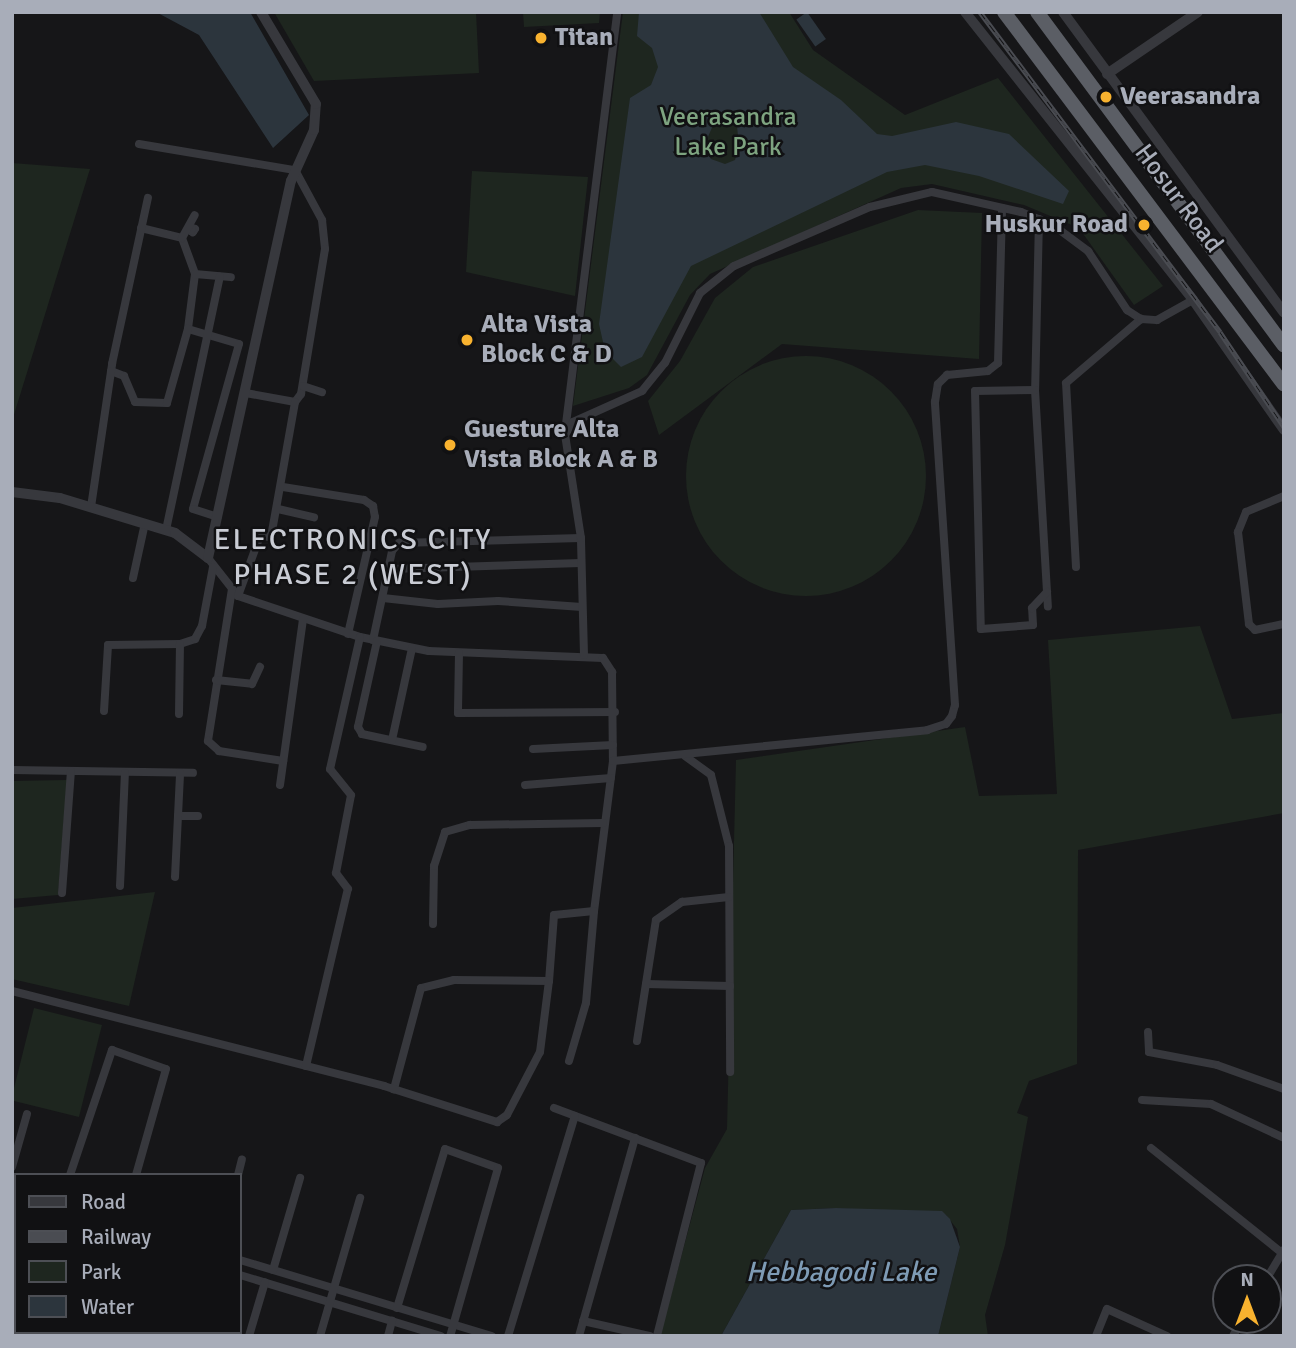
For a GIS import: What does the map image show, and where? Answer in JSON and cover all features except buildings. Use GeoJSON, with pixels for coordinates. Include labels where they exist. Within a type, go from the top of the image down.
{"type":"FeatureCollection","features":[{"type":"Feature","properties":{"kind":"highway","name":"Hosur Road"},"geometry":{"type":"LineString","coordinates":[[1004,12],[1284,385]]}},
{"type":"Feature","properties":{"kind":"highway","name":"Hosur Road"},"geometry":{"type":"LineString","coordinates":[[1037,12],[1089,88],[1284,346]]}},
{"type":"Feature","properties":{"kind":"highway"},"geometry":{"type":"LineString","coordinates":[[1071,100],[1089,88]]}},
{"type":"Feature","properties":{"kind":"street"},"geometry":{"type":"LineString","coordinates":[[104,710],[108,645],[180,644],[200,634],[218,517],[295,170],[314,130],[316,104],[261,12]]}},
{"type":"Feature","properties":{"kind":"street"},"geometry":{"type":"LineString","coordinates":[[584,655],[581,538],[565,435],[617,12]]}},
{"type":"Feature","properties":{"kind":"street"},"geometry":{"type":"LineString","coordinates":[[965,12],[1193,300],[1284,430]]}},
{"type":"Feature","properties":{"kind":"street"},"geometry":{"type":"LineString","coordinates":[[1063,12],[1284,313]]}},
{"type":"Feature","properties":{"kind":"street"},"geometry":{"type":"LineString","coordinates":[[1107,74],[1198,12]]}},
{"type":"Feature","properties":{"kind":"street"},"geometry":{"type":"LineString","coordinates":[[139,144],[295,170]]}},
{"type":"Feature","properties":{"kind":"street"},"geometry":{"type":"LineString","coordinates":[[239,596],[260,536],[271,537],[278,509],[295,402],[303,386],[325,234],[295,170]]}},
{"type":"Feature","properties":{"kind":"street"},"geometry":{"type":"LineString","coordinates":[[565,435],[573,422],[642,391],[665,363],[700,293],[734,266],[870,207],[912,194],[932,192],[1039,219],[1088,251],[1127,310],[1141,319],[1157,320],[1193,300]]}},
{"type":"Feature","properties":{"kind":"street"},"geometry":{"type":"LineString","coordinates":[[91,507],[111,371],[148,198]]}},
{"type":"Feature","properties":{"kind":"street"},"geometry":{"type":"LineString","coordinates":[[612,761],[685,756],[927,730],[946,723],[952,716],[955,705],[935,402],[938,384],[947,375],[988,371],[998,363],[1002,208]]}},
{"type":"Feature","properties":{"kind":"street"},"geometry":{"type":"LineString","coordinates":[[111,371],[124,376],[135,402],[167,403],[188,329],[195,274],[182,238],[195,215]]}},
{"type":"Feature","properties":{"kind":"street"},"geometry":{"type":"LineString","coordinates":[[1039,219],[1035,390],[1048,607]]}},
{"type":"Feature","properties":{"kind":"street"},"geometry":{"type":"LineString","coordinates":[[141,228],[182,238]]}},
{"type":"Feature","properties":{"kind":"street"},"geometry":{"type":"LineString","coordinates":[[195,274],[231,278]]}},
{"type":"Feature","properties":{"kind":"street"},"geometry":{"type":"LineString","coordinates":[[166,530],[210,335],[220,277]]}},
{"type":"Feature","properties":{"kind":"street"},"geometry":{"type":"LineString","coordinates":[[1076,567],[1066,383],[1141,319]]}},
{"type":"Feature","properties":{"kind":"street"},"geometry":{"type":"LineString","coordinates":[[188,329],[239,344],[193,509],[218,517]]}},
{"type":"Feature","properties":{"kind":"street"},"geometry":{"type":"LineString","coordinates":[[303,386],[322,392]]}},
{"type":"Feature","properties":{"kind":"street"},"geometry":{"type":"LineString","coordinates":[[1035,390],[975,391],[981,629],[1033,625],[1032,608],[1047,592]]}},
{"type":"Feature","properties":{"kind":"street"},"geometry":{"type":"LineString","coordinates":[[246,393],[295,402]]}},
{"type":"Feature","properties":{"kind":"street"},"geometry":{"type":"LineString","coordinates":[[283,487],[364,500],[373,506],[375,517],[348,634]]}},
{"type":"Feature","properties":{"kind":"street"},"geometry":{"type":"LineString","coordinates":[[12,492],[91,507],[166,530],[211,562],[239,596],[348,634],[412,648],[459,653],[603,657],[612,672],[615,712],[611,778],[603,823],[586,1003],[569,1061]]}},
{"type":"Feature","properties":{"kind":"street"},"geometry":{"type":"LineString","coordinates":[[1284,496],[1246,512],[1237,532],[1249,624],[1255,630],[1284,624]]}},
{"type":"Feature","properties":{"kind":"street"},"geometry":{"type":"LineString","coordinates":[[278,509],[314,517]]}},
{"type":"Feature","properties":{"kind":"street"},"geometry":{"type":"LineString","coordinates":[[133,578],[145,523]]}},
{"type":"Feature","properties":{"kind":"street"},"geometry":{"type":"LineString","coordinates":[[423,747],[362,734],[358,727],[394,547],[408,540],[581,538]]}},
{"type":"Feature","properties":{"kind":"street"},"geometry":{"type":"LineString","coordinates":[[391,569],[581,563]]}},
{"type":"Feature","properties":{"kind":"street"},"geometry":{"type":"LineString","coordinates":[[232,589],[207,729],[212,748],[283,761]]}},
{"type":"Feature","properties":{"kind":"street"},"geometry":{"type":"LineString","coordinates":[[383,598],[438,604],[498,601],[582,607]]}},
{"type":"Feature","properties":{"kind":"street"},"geometry":{"type":"LineString","coordinates":[[280,785],[303,619]]}},
{"type":"Feature","properties":{"kind":"street"},"geometry":{"type":"LineString","coordinates":[[306,1066],[348,889],[336,873],[351,795],[330,769],[360,637]]}},
{"type":"Feature","properties":{"kind":"street"},"geometry":{"type":"LineString","coordinates":[[179,714],[180,644]]}},
{"type":"Feature","properties":{"kind":"street"},"geometry":{"type":"LineString","coordinates":[[392,740],[412,648]]}},
{"type":"Feature","properties":{"kind":"street"},"geometry":{"type":"LineString","coordinates":[[459,653],[458,713],[615,712]]}},
{"type":"Feature","properties":{"kind":"street"},"geometry":{"type":"LineString","coordinates":[[216,680],[252,684],[260,667]]}},
{"type":"Feature","properties":{"kind":"street"},"geometry":{"type":"LineString","coordinates":[[533,749],[613,745]]}},
{"type":"Feature","properties":{"kind":"street"},"geometry":{"type":"LineString","coordinates":[[685,756],[711,775],[729,846],[730,1072]]}},
{"type":"Feature","properties":{"kind":"street"},"geometry":{"type":"LineString","coordinates":[[12,769],[193,773]]}},
{"type":"Feature","properties":{"kind":"street"},"geometry":{"type":"LineString","coordinates":[[62,893],[71,771]]}},
{"type":"Feature","properties":{"kind":"street"},"geometry":{"type":"LineString","coordinates":[[120,886],[125,773]]}},
{"type":"Feature","properties":{"kind":"street"},"geometry":{"type":"LineString","coordinates":[[175,877],[180,773]]}},
{"type":"Feature","properties":{"kind":"street"},"geometry":{"type":"LineString","coordinates":[[525,785],[611,778]]}},
{"type":"Feature","properties":{"kind":"street"},"geometry":{"type":"LineString","coordinates":[[178,816],[198,816]]}},
{"type":"Feature","properties":{"kind":"street"},"geometry":{"type":"LineString","coordinates":[[433,924],[434,866],[445,832],[470,825],[603,823]]}},
{"type":"Feature","properties":{"kind":"street"},"geometry":{"type":"LineString","coordinates":[[637,1041],[651,933],[665,911],[694,899],[729,897]]}},
{"type":"Feature","properties":{"kind":"street"},"geometry":{"type":"LineString","coordinates":[[12,991],[394,1089],[497,1122],[507,1115],[540,1052],[554,915],[594,911]]}},
{"type":"Feature","properties":{"kind":"street"},"geometry":{"type":"LineString","coordinates":[[394,1089],[421,988],[454,980],[549,981]]}},
{"type":"Feature","properties":{"kind":"street"},"geometry":{"type":"LineString","coordinates":[[646,984],[730,986]]}},
{"type":"Feature","properties":{"kind":"street"},"geometry":{"type":"LineString","coordinates":[[1148,1032],[1149,1052],[1217,1065],[1284,1088]]}},
{"type":"Feature","properties":{"kind":"street"},"geometry":{"type":"LineString","coordinates":[[71,1173],[112,1049],[166,1069],[137,1173]]}},
{"type":"Feature","properties":{"kind":"street"},"geometry":{"type":"LineString","coordinates":[[1142,1100],[1211,1104],[1284,1138]]}},
{"type":"Feature","properties":{"kind":"street"},"geometry":{"type":"LineString","coordinates":[[554,1108],[701,1163],[657,1336]]}},
{"type":"Feature","properties":{"kind":"street"},"geometry":{"type":"LineString","coordinates":[[12,1167],[27,1114]]}},
{"type":"Feature","properties":{"kind":"street"},"geometry":{"type":"LineString","coordinates":[[509,1336],[575,1116]]}},
{"type":"Feature","properties":{"kind":"street"},"geometry":{"type":"LineString","coordinates":[[579,1336],[635,1138]]}},
{"type":"Feature","properties":{"kind":"street"},"geometry":{"type":"LineString","coordinates":[[1151,1148],[1283,1251]]}},
{"type":"Feature","properties":{"kind":"street"},"geometry":{"type":"LineString","coordinates":[[397,1308],[445,1149],[498,1168],[450,1336]]}},
{"type":"Feature","properties":{"kind":"street"},"geometry":{"type":"LineString","coordinates":[[238,1173],[242,1159]]}},
{"type":"Feature","properties":{"kind":"street"},"geometry":{"type":"LineString","coordinates":[[273,1270],[300,1178]]}},
{"type":"Feature","properties":{"kind":"street"},"geometry":{"type":"LineString","coordinates":[[320,1336],[360,1198]]}},
{"type":"Feature","properties":{"kind":"street"},"geometry":{"type":"LineString","coordinates":[[242,1261],[492,1336]]}},
{"type":"Feature","properties":{"kind":"street"},"geometry":{"type":"LineString","coordinates":[[242,1276],[441,1336]]}},
{"type":"Feature","properties":{"kind":"street"},"geometry":{"type":"LineString","coordinates":[[248,1336],[265,1282]]}},
{"type":"Feature","properties":{"kind":"street"},"geometry":{"type":"LineString","coordinates":[[1096,1336],[1107,1308],[1167,1336]]}},
{"type":"Feature","properties":{"kind":"street"},"geometry":{"type":"LineString","coordinates":[[388,1336],[393,1321]]}},
{"type":"Feature","properties":{"kind":"street"},"geometry":{"type":"LineString","coordinates":[[583,1321],[650,1336]]}},
{"type":"Feature","properties":{"kind":"green space"},"geometry":{"type":"Polygon","coordinates":[[[274,12],[476,12],[479,73],[314,81],[274,12]]]}},
{"type":"Feature","properties":{"kind":"green space"},"geometry":{"type":"Polygon","coordinates":[[[523,12],[600,12],[599,23],[524,27],[523,12]]]}},
{"type":"Feature","properties":{"kind":"green space","name":"Veerasandra Lake Park"},"geometry":{"type":"Polygon","coordinates":[[[623,12],[789,12],[813,50],[905,115],[998,78],[1163,286],[1134,305],[1079,228],[1024,205],[932,184],[901,188],[710,274],[690,295],[647,375],[629,388],[573,406],[623,12]]]}},
{"type":"Feature","properties":{"kind":"green space"},"geometry":{"type":"Polygon","coordinates":[[[12,163],[90,169],[12,421],[12,163]]]}},
{"type":"Feature","properties":{"kind":"green space"},"geometry":{"type":"Polygon","coordinates":[[[472,171],[588,177],[575,296],[466,272],[472,171]]]}},
{"type":"Feature","properties":{"kind":"green space"},"geometry":{"type":"Polygon","coordinates":[[[918,210],[982,213],[979,359],[782,344],[659,435],[648,401],[680,361],[715,298],[753,267],[918,210]]]}},
{"type":"Feature","properties":{"kind":"green space"},"geometry":{"type":"Polygon","coordinates":[[[806,356],[852,365],[873,376],[891,391],[906,409],[917,430],[926,476],[917,522],[906,543],[891,561],[873,576],[852,587],[806,596],[760,587],[739,576],[721,561],[706,543],[695,522],[686,476],[695,430],[706,409],[721,391],[739,376],[760,365],[806,356]]]}},
{"type":"Feature","properties":{"kind":"green space"},"geometry":{"type":"Polygon","coordinates":[[[1200,626],[1232,719],[1284,713],[1284,813],[1078,850],[1077,1064],[1029,1081],[1017,1113],[1028,1117],[1005,1245],[985,1315],[988,1336],[938,1336],[960,1247],[957,1229],[946,1215],[836,1208],[791,1210],[721,1336],[660,1336],[705,1168],[727,1129],[736,760],[965,727],[979,796],[1057,794],[1048,640],[1200,626]]]}},
{"type":"Feature","properties":{"kind":"green space"},"geometry":{"type":"Polygon","coordinates":[[[67,780],[58,895],[12,899],[12,781],[67,780]]]}},
{"type":"Feature","properties":{"kind":"green space"},"geometry":{"type":"Polygon","coordinates":[[[155,892],[129,1006],[12,979],[12,908],[155,892]]]}},
{"type":"Feature","properties":{"kind":"green space"},"geometry":{"type":"Polygon","coordinates":[[[34,1008],[102,1025],[79,1117],[12,1100],[34,1008]]]}},
{"type":"Feature","properties":{"kind":"green space"},"geometry":{"type":"Polygon","coordinates":[[[12,1235],[14,1334],[96,1334],[12,1336],[12,1235]]]}},
{"type":"Feature","properties":{"kind":"water"},"geometry":{"type":"Polygon","coordinates":[[[156,12],[250,12],[309,115],[273,148],[199,35],[156,12]]]}},
{"type":"Feature","properties":{"kind":"water","name":"Veerasandra Lake Park"},"geometry":{"type":"Polygon","coordinates":[[[639,12],[759,12],[793,67],[841,100],[877,134],[892,136],[956,122],[1009,134],[1069,191],[1063,204],[979,176],[925,165],[887,172],[691,266],[642,357],[621,367],[605,351],[599,324],[630,98],[651,85],[658,67],[652,48],[637,36],[639,12]],[[729,116],[714,123],[704,146],[711,159],[725,164],[735,160],[739,146],[737,126],[729,116]]]}},
{"type":"Feature","properties":{"kind":"water"},"geometry":{"type":"Polygon","coordinates":[[[807,12],[826,39],[815,46],[796,19],[807,12]]]}},
{"type":"Feature","properties":{"kind":"water","name":"Hebbagodi Lake"},"geometry":{"type":"Polygon","coordinates":[[[836,1208],[942,1211],[950,1219],[960,1247],[938,1336],[721,1336],[791,1210],[836,1208]]]}},
{"type":"Feature","properties":{"kind":"railway"},"geometry":{"type":"LineString","coordinates":[[980,12],[1220,332],[1284,427]]}},
{"type":"Feature","properties":{"kind":"place","name":"Titan"},"geometry":{"type":"Point","coordinates":[541,38]}},
{"type":"Feature","properties":{"kind":"place","name":"Veerasandra"},"geometry":{"type":"Point","coordinates":[1106,97]}},
{"type":"Feature","properties":{"kind":"place","name":"Huskur Road"},"geometry":{"type":"Point","coordinates":[1144,225]}},
{"type":"Feature","properties":{"kind":"place","name":"Alta Vista Block C & D"},"geometry":{"type":"Point","coordinates":[467,340]}},
{"type":"Feature","properties":{"kind":"place","name":"Guesture Alta Vista Block A & B"},"geometry":{"type":"Point","coordinates":[450,445]}},
{"type":"Feature","properties":{"kind":"district","name":"ELECTRONICS CITY PHASE 2 (WEST)"},"geometry":{"type":"Point","coordinates":[353,557]}}]}
